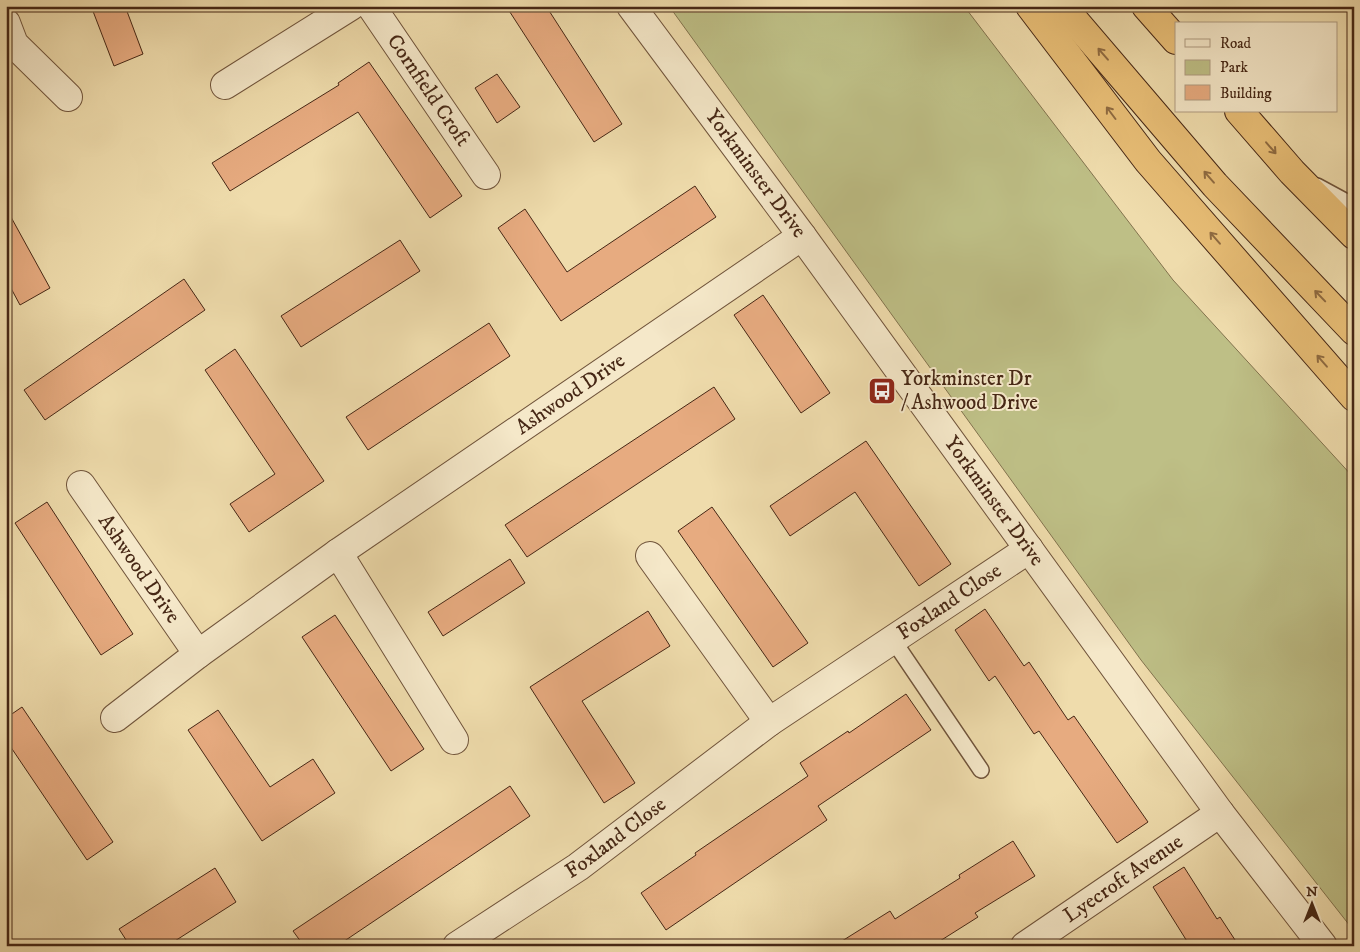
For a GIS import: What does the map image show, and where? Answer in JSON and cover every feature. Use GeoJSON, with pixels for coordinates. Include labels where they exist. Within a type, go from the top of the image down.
{"type":"FeatureCollection","features":[{"type":"Feature","properties":{"kind":"highway"},"geometry":{"type":"LineString","coordinates":[[1030,6],[1148,161],[1354,397]]}},
{"type":"Feature","properties":{"kind":"highway"},"geometry":{"type":"LineString","coordinates":[[1062,6],[1215,185],[1354,331]]}},
{"type":"Feature","properties":{"kind":"highway"},"geometry":{"type":"LineString","coordinates":[[1146,6],[1175,39]]}},
{"type":"Feature","properties":{"kind":"highway"},"geometry":{"type":"LineString","coordinates":[[1240,112],[1292,172],[1354,235]]}},
{"type":"Feature","properties":{"kind":"street"},"geometry":{"type":"LineString","coordinates":[[224,85],[351,6]]}},
{"type":"Feature","properties":{"kind":"street","name":"Cornfield Croft"},"geometry":{"type":"LineString","coordinates":[[371,6],[486,175]]}},
{"type":"Feature","properties":{"kind":"street","name":"Yorkminster Drive"},"geometry":{"type":"LineString","coordinates":[[631,6],[802,236],[1220,813],[1323,946]]}},
{"type":"Feature","properties":{"kind":"street"},"geometry":{"type":"LineString","coordinates":[[6,23],[14,44],[68,97]]}},
{"type":"Feature","properties":{"kind":"street","name":"Ashwood Drive"},"geometry":{"type":"LineString","coordinates":[[115,718],[198,654],[338,553],[802,236]]}},
{"type":"Feature","properties":{"kind":"street","name":"Ashwood Drive"},"geometry":{"type":"LineString","coordinates":[[81,485],[198,654]]}},
{"type":"Feature","properties":{"kind":"street","name":"Foxland Close"},"geometry":{"type":"LineString","coordinates":[[457,946],[578,867],[769,722],[1029,549]]}},
{"type":"Feature","properties":{"kind":"street"},"geometry":{"type":"LineString","coordinates":[[338,553],[454,740]]}},
{"type":"Feature","properties":{"kind":"street"},"geometry":{"type":"LineString","coordinates":[[650,556],[769,722]]}},
{"type":"Feature","properties":{"kind":"street","name":"Lyecroft Avenue"},"geometry":{"type":"LineString","coordinates":[[1025,946],[1220,813]]}},
{"type":"Feature","properties":{"kind":"lane"},"geometry":{"type":"LineString","coordinates":[[1292,172],[1354,206]]}},
{"type":"Feature","properties":{"kind":"lane"},"geometry":{"type":"LineString","coordinates":[[893,640],[981,770]]}},
{"type":"Feature","properties":{"kind":"green space"},"geometry":{"type":"Polygon","coordinates":[[[669,6],[964,6],[1173,280],[1354,478],[1354,931],[1141,660],[669,6]]]}},
{"type":"Feature","properties":{"kind":"building"},"geometry":{"type":"Polygon","coordinates":[[[91,6],[125,6],[143,54],[114,66],[91,6]]]}},
{"type":"Feature","properties":{"kind":"building"},"geometry":{"type":"Polygon","coordinates":[[[506,6],[546,6],[622,124],[594,142],[506,6]]]}},
{"type":"Feature","properties":{"kind":"building"},"geometry":{"type":"Polygon","coordinates":[[[369,62],[462,196],[430,218],[358,112],[230,191],[212,163],[339,85],[338,83],[369,62]]]}},
{"type":"Feature","properties":{"kind":"building"},"geometry":{"type":"Polygon","coordinates":[[[497,74],[520,107],[497,123],[475,88],[497,74]]]}},
{"type":"Feature","properties":{"kind":"building"},"geometry":{"type":"Polygon","coordinates":[[[695,186],[716,217],[561,321],[498,228],[525,209],[567,272],[695,186]]]}},
{"type":"Feature","properties":{"kind":"building"},"geometry":{"type":"Polygon","coordinates":[[[6,208],[50,288],[20,305],[6,279],[6,208]]]}},
{"type":"Feature","properties":{"kind":"building"},"geometry":{"type":"Polygon","coordinates":[[[400,240],[420,271],[301,347],[281,316],[400,240]]]}},
{"type":"Feature","properties":{"kind":"building"},"geometry":{"type":"Polygon","coordinates":[[[184,279],[205,310],[45,420],[24,390],[184,279]]]}},
{"type":"Feature","properties":{"kind":"building"},"geometry":{"type":"Polygon","coordinates":[[[763,295],[830,393],[801,413],[734,315],[763,295]]]}},
{"type":"Feature","properties":{"kind":"building"},"geometry":{"type":"Polygon","coordinates":[[[489,323],[510,356],[368,450],[346,417],[489,323]]]}},
{"type":"Feature","properties":{"kind":"building"},"geometry":{"type":"Polygon","coordinates":[[[235,349],[324,481],[249,532],[230,504],[275,474],[205,370],[235,349]]]}},
{"type":"Feature","properties":{"kind":"building"},"geometry":{"type":"Polygon","coordinates":[[[714,387],[735,419],[527,557],[505,525],[714,387]]]}},
{"type":"Feature","properties":{"kind":"building"},"geometry":{"type":"Polygon","coordinates":[[[866,441],[951,564],[919,586],[855,492],[790,536],[770,506],[866,441]]]}},
{"type":"Feature","properties":{"kind":"building"},"geometry":{"type":"Polygon","coordinates":[[[47,502],[133,634],[101,655],[15,523],[47,502]]]}},
{"type":"Feature","properties":{"kind":"building"},"geometry":{"type":"Polygon","coordinates":[[[712,507],[808,643],[773,667],[678,531],[712,507]]]}},
{"type":"Feature","properties":{"kind":"building"},"geometry":{"type":"Polygon","coordinates":[[[510,559],[525,583],[443,636],[428,612],[510,559]]]}},
{"type":"Feature","properties":{"kind":"building"},"geometry":{"type":"Polygon","coordinates":[[[985,609],[1024,666],[1029,662],[1068,720],[1074,716],[1148,822],[1117,843],[1039,731],[1034,734],[995,676],[989,681],[955,630],[985,609]]]}},
{"type":"Feature","properties":{"kind":"building"},"geometry":{"type":"Polygon","coordinates":[[[648,611],[670,646],[582,701],[635,783],[604,803],[530,687],[648,611]]]}},
{"type":"Feature","properties":{"kind":"building"},"geometry":{"type":"Polygon","coordinates":[[[335,615],[424,749],[391,771],[302,637],[335,615]]]}},
{"type":"Feature","properties":{"kind":"building"},"geometry":{"type":"Polygon","coordinates":[[[906,694],[931,730],[818,806],[827,820],[666,930],[641,893],[696,855],[695,853],[808,776],[800,763],[848,731],[849,733],[906,694]]]}},
{"type":"Feature","properties":{"kind":"building"},"geometry":{"type":"Polygon","coordinates":[[[22,707],[113,842],[87,860],[6,740],[6,718],[22,707]]]}},
{"type":"Feature","properties":{"kind":"building"},"geometry":{"type":"Polygon","coordinates":[[[218,710],[270,787],[313,759],[335,793],[262,841],[188,730],[218,710]]]}},
{"type":"Feature","properties":{"kind":"building"},"geometry":{"type":"Polygon","coordinates":[[[510,786],[530,816],[337,946],[304,946],[293,931],[510,786]]]}},
{"type":"Feature","properties":{"kind":"building"},"geometry":{"type":"Polygon","coordinates":[[[1013,841],[1035,876],[975,913],[978,917],[932,946],[834,946],[890,911],[895,919],[960,878],[959,875],[1013,841]]]}},
{"type":"Feature","properties":{"kind":"building"},"geometry":{"type":"Polygon","coordinates":[[[1184,867],[1217,919],[1220,917],[1239,946],[1190,946],[1153,887],[1184,867]]]}},
{"type":"Feature","properties":{"kind":"building"},"geometry":{"type":"Polygon","coordinates":[[[215,868],[236,902],[167,946],[130,946],[119,929],[215,868]]]}},
{"type":"Feature","properties":{"kind":"place","name":"Yorkminster Dr / Ashwood Drive"},"geometry":{"type":"Point","coordinates":[882,391]}}]}
